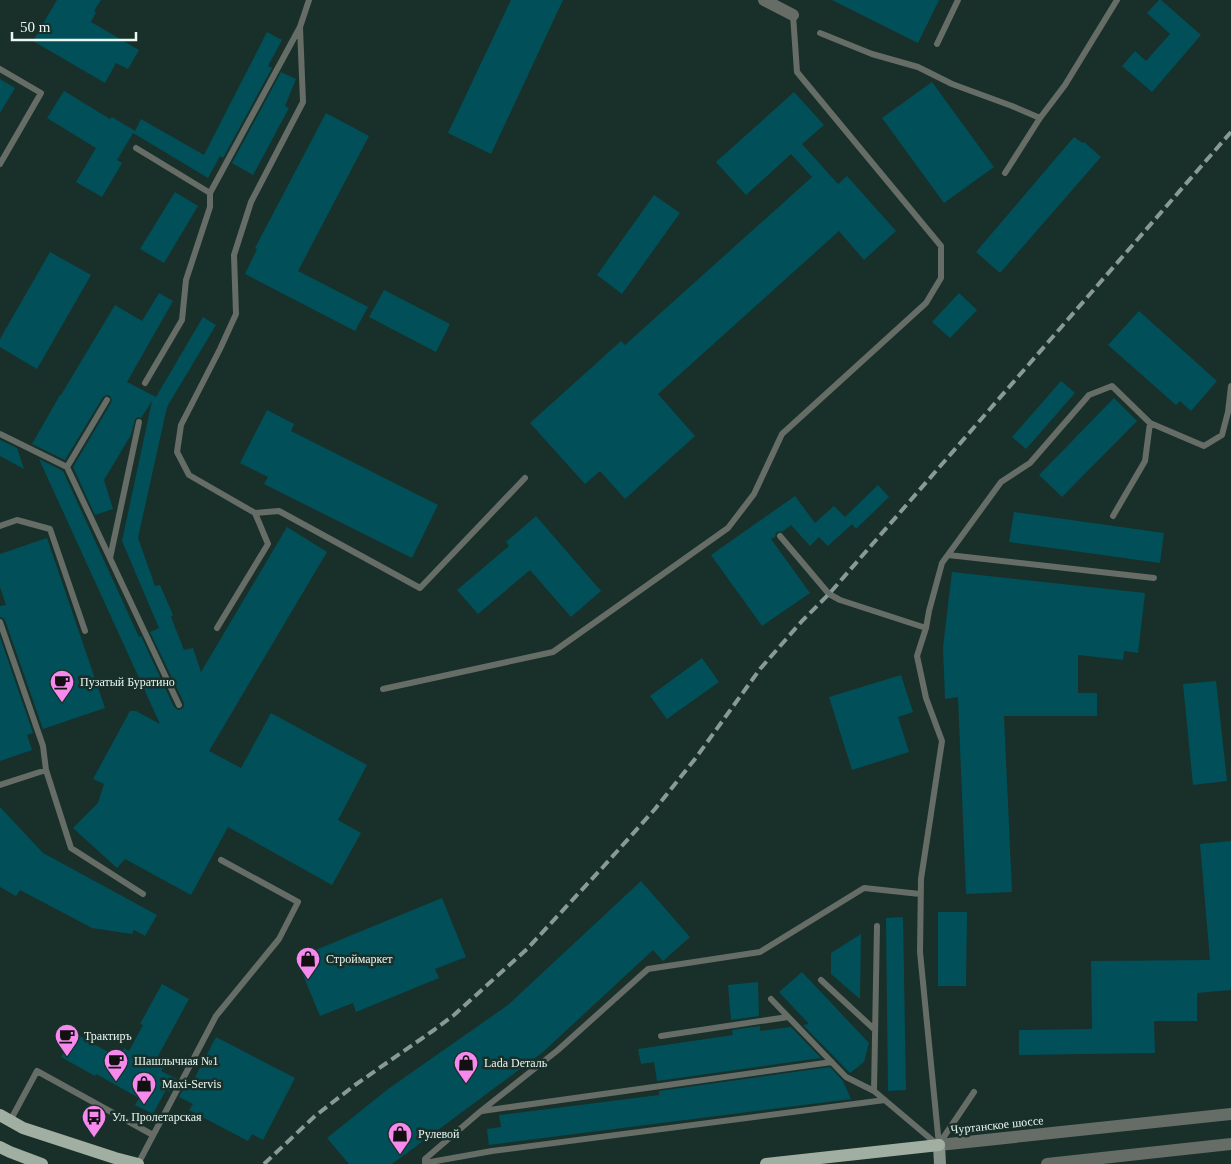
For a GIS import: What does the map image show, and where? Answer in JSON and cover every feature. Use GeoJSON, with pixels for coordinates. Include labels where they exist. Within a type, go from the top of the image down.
{"type":"FeatureCollection","features":[{"type":"Feature","properties":{"kind":"main road"},"geometry":{"type":"LineString","coordinates":[[5,1118],[27,1129],[138,1164]]}},
{"type":"Feature","properties":{"kind":"main road","name":"Чуртанское шоссе"},"geometry":{"type":"LineString","coordinates":[[766,1164],[939,1146]]}},
{"type":"Feature","properties":{"kind":"main road"},"geometry":{"type":"LineString","coordinates":[[939,1146],[940,1164]]}},
{"type":"Feature","properties":{"kind":"main road"},"geometry":{"type":"LineString","coordinates":[[0,1147],[42,1164]]}},
{"type":"Feature","properties":{"kind":"street"},"geometry":{"type":"LineString","coordinates":[[764,0],[793,14]]}},
{"type":"Feature","properties":{"kind":"street","name":"Чуртанское шоссе"},"geometry":{"type":"LineString","coordinates":[[939,1146],[1231,1114]]}},
{"type":"Feature","properties":{"kind":"street"},"geometry":{"type":"LineString","coordinates":[[1047,1164],[1231,1144]]}},
{"type":"Feature","properties":{"kind":"lane"},"geometry":{"type":"LineString","coordinates":[[145,383],[182,320],[186,280],[210,207],[210,193],[300,27],[309,0]]}},
{"type":"Feature","properties":{"kind":"lane"},"geometry":{"type":"LineString","coordinates":[[937,44],[958,0]]}},
{"type":"Feature","properties":{"kind":"lane"},"geometry":{"type":"LineString","coordinates":[[1005,173],[1040,118],[1065,85],[1117,0]]}},
{"type":"Feature","properties":{"kind":"lane"},"geometry":{"type":"LineString","coordinates":[[383,689],[553,652],[728,528],[754,494],[782,434],[926,303],[941,278],[941,246],[797,72],[793,14]]}},
{"type":"Feature","properties":{"kind":"lane"},"geometry":{"type":"LineString","coordinates":[[300,27],[303,102],[251,202],[234,255],[236,314],[220,350],[181,424],[177,452],[190,475],[255,513],[279,511],[420,588],[525,478]]}},
{"type":"Feature","properties":{"kind":"lane"},"geometry":{"type":"LineString","coordinates":[[820,33],[872,54],[918,67],[952,84],[1040,118]]}},
{"type":"Feature","properties":{"kind":"lane"},"geometry":{"type":"LineString","coordinates":[[0,69],[41,93],[0,164]]}},
{"type":"Feature","properties":{"kind":"lane"},"geometry":{"type":"LineString","coordinates":[[136,148],[210,193]]}},
{"type":"Feature","properties":{"kind":"lane"},"geometry":{"type":"LineString","coordinates":[[939,1146],[920,952],[920,894],[942,740],[926,698],[917,656],[942,563],[1001,482],[1030,464],[1089,395],[1112,386],[1150,423],[1204,446],[1222,435],[1228,412],[1231,386]]}},
{"type":"Feature","properties":{"kind":"lane"},"geometry":{"type":"LineString","coordinates":[[67,467],[107,400]]}},
{"type":"Feature","properties":{"kind":"lane"},"geometry":{"type":"LineString","coordinates":[[110,558],[139,422]]}},
{"type":"Feature","properties":{"kind":"lane"},"geometry":{"type":"LineString","coordinates":[[1113,516],[1145,461],[1150,423]]}},
{"type":"Feature","properties":{"kind":"lane"},"geometry":{"type":"LineString","coordinates":[[0,434],[67,467],[179,705]]}},
{"type":"Feature","properties":{"kind":"lane"},"geometry":{"type":"LineString","coordinates":[[217,628],[268,544],[255,513]]}},
{"type":"Feature","properties":{"kind":"lane"},"geometry":{"type":"LineString","coordinates":[[0,526],[17,520],[50,529],[85,631]]}},
{"type":"Feature","properties":{"kind":"lane"},"geometry":{"type":"LineString","coordinates":[[780,536],[829,594],[840,600],[926,628]]}},
{"type":"Feature","properties":{"kind":"lane"},"geometry":{"type":"LineString","coordinates":[[948,555],[1154,578]]}},
{"type":"Feature","properties":{"kind":"lane"},"geometry":{"type":"LineString","coordinates":[[0,622],[43,746],[46,770],[71,848],[143,894]]}},
{"type":"Feature","properties":{"kind":"lane"},"geometry":{"type":"LineString","coordinates":[[0,785],[46,770]]}},
{"type":"Feature","properties":{"kind":"lane"},"geometry":{"type":"LineString","coordinates":[[138,1164],[216,1016],[279,939],[298,902],[221,860]]}},
{"type":"Feature","properties":{"kind":"lane"},"geometry":{"type":"LineString","coordinates":[[885,1100],[492,1152],[425,1164],[425,1159],[481,1111],[558,1050],[648,969],[760,952],[864,888],[920,894]]}},
{"type":"Feature","properties":{"kind":"lane"},"geometry":{"type":"LineString","coordinates":[[874,1091],[878,926]]}},
{"type":"Feature","properties":{"kind":"lane"},"geometry":{"type":"LineString","coordinates":[[821,980],[875,1030]]}},
{"type":"Feature","properties":{"kind":"lane"},"geometry":{"type":"LineString","coordinates":[[771,999],[846,1077],[874,1091],[939,1146]]}},
{"type":"Feature","properties":{"kind":"lane"},"geometry":{"type":"LineString","coordinates":[[661,1036],[788,1017]]}},
{"type":"Feature","properties":{"kind":"lane"},"geometry":{"type":"LineString","coordinates":[[481,1111],[832,1062]]}},
{"type":"Feature","properties":{"kind":"lane"},"geometry":{"type":"LineString","coordinates":[[5,1118],[37,1071],[153,1135]]}},
{"type":"Feature","properties":{"kind":"lane"},"geometry":{"type":"LineString","coordinates":[[939,1146],[974,1092]]}},
{"type":"Feature","properties":{"kind":"building"},"geometry":{"type":"Polygon","coordinates":[[[57,0],[101,0],[94,11],[96,12],[91,22],[139,50],[128,69],[116,63],[105,83],[33,41],[57,0]]]}},
{"type":"Feature","properties":{"kind":"building"},"geometry":{"type":"Polygon","coordinates":[[[511,0],[563,0],[491,154],[448,133],[511,0]]]}},
{"type":"Feature","properties":{"kind":"building"},"geometry":{"type":"Polygon","coordinates":[[[832,0],[939,0],[918,43],[832,0]]]}},
{"type":"Feature","properties":{"kind":"building"},"geometry":{"type":"Polygon","coordinates":[[[1159,0],[1201,35],[1152,92],[1122,66],[1135,51],[1146,61],[1170,34],[1147,13],[1159,0]]]}},
{"type":"Feature","properties":{"kind":"building"},"geometry":{"type":"Polygon","coordinates":[[[267,32],[282,40],[268,66],[272,68],[223,158],[220,156],[208,178],[133,133],[117,160],[122,163],[102,197],[76,182],[96,148],[47,118],[64,91],[110,119],[112,117],[135,131],[141,119],[204,155],[267,32]]]}},
{"type":"Feature","properties":{"kind":"building"},"geometry":{"type":"Polygon","coordinates":[[[281,72],[296,79],[285,106],[289,108],[253,175],[232,163],[281,72]]]}},
{"type":"Feature","properties":{"kind":"building"},"geometry":{"type":"Polygon","coordinates":[[[0,79],[15,88],[0,113],[0,79]]]}},
{"type":"Feature","properties":{"kind":"building"},"geometry":{"type":"Polygon","coordinates":[[[932,82],[994,167],[944,203],[882,118],[932,82]]]}},
{"type":"Feature","properties":{"kind":"building"},"geometry":{"type":"Polygon","coordinates":[[[794,92],[824,125],[802,144],[838,184],[847,176],[896,231],[864,260],[839,231],[658,394],[695,436],[625,499],[600,471],[585,484],[530,423],[621,341],[625,345],[812,177],[791,154],[746,195],[716,162],[794,92]]]}},
{"type":"Feature","properties":{"kind":"building"},"geometry":{"type":"Polygon","coordinates":[[[326,113],[369,136],[298,271],[368,307],[355,331],[245,274],[257,249],[255,248],[326,113]]]}},
{"type":"Feature","properties":{"kind":"building"},"geometry":{"type":"Polygon","coordinates":[[[1074,137],[1084,142],[1101,157],[1000,273],[976,252],[1074,137]]]}},
{"type":"Feature","properties":{"kind":"building"},"geometry":{"type":"Polygon","coordinates":[[[175,192],[198,206],[164,263],[140,249],[175,192]]]}},
{"type":"Feature","properties":{"kind":"building"},"geometry":{"type":"Polygon","coordinates":[[[654,195],[680,213],[622,294],[597,275],[654,195]]]}},
{"type":"Feature","properties":{"kind":"building"},"geometry":{"type":"Polygon","coordinates":[[[50,252],[91,275],[37,369],[0,347],[0,339],[50,252]]]}},
{"type":"Feature","properties":{"kind":"building"},"geometry":{"type":"Polygon","coordinates":[[[384,290],[450,324],[436,352],[369,317],[384,290]]]}},
{"type":"Feature","properties":{"kind":"building"},"geometry":{"type":"Polygon","coordinates":[[[159,293],[173,301],[127,382],[156,397],[203,317],[216,325],[167,407],[138,538],[155,586],[160,585],[173,615],[171,617],[184,650],[193,648],[201,672],[287,527],[327,552],[209,751],[241,768],[271,713],[367,765],[338,820],[361,833],[332,885],[228,827],[191,895],[125,859],[117,868],[73,828],[98,803],[104,784],[93,779],[130,711],[136,711],[160,724],[39,459],[63,471],[139,637],[141,636],[174,707],[178,710],[182,709],[184,703],[150,632],[159,628],[122,541],[152,401],[141,418],[135,419],[131,435],[104,480],[113,509],[95,515],[73,467],[111,403],[110,396],[103,397],[65,460],[32,444],[115,305],[142,321],[159,293]]]}},
{"type":"Feature","properties":{"kind":"building"},"geometry":{"type":"Polygon","coordinates":[[[959,293],[977,310],[950,338],[932,322],[959,293]]]}},
{"type":"Feature","properties":{"kind":"building"},"geometry":{"type":"Polygon","coordinates":[[[1139,311],[1217,381],[1191,411],[1180,401],[1176,405],[1108,345],[1139,311]]]}},
{"type":"Feature","properties":{"kind":"building"},"geometry":{"type":"Polygon","coordinates":[[[1061,381],[1075,393],[1026,449],[1012,437],[1061,381]]]}},
{"type":"Feature","properties":{"kind":"building"},"geometry":{"type":"Polygon","coordinates":[[[1114,398],[1137,421],[1062,497],[1039,475],[1114,398]]]}},
{"type":"Feature","properties":{"kind":"building"},"geometry":{"type":"Polygon","coordinates":[[[267,410],[294,424],[291,431],[438,505],[412,558],[264,484],[268,477],[240,463],[267,410]]]}},
{"type":"Feature","properties":{"kind":"building"},"geometry":{"type":"Polygon","coordinates":[[[0,440],[17,448],[24,469],[0,456],[0,440]]]}},
{"type":"Feature","properties":{"kind":"building"},"geometry":{"type":"Polygon","coordinates":[[[878,485],[889,497],[856,529],[852,524],[828,546],[819,537],[810,546],[791,525],[782,532],[776,533],[775,537],[771,539],[810,593],[762,626],[711,555],[795,496],[815,523],[834,506],[845,517],[878,485]]]}},
{"type":"Feature","properties":{"kind":"building"},"geometry":{"type":"Polygon","coordinates":[[[1014,512],[1164,533],[1160,563],[1009,542],[1014,512]]]}},
{"type":"Feature","properties":{"kind":"building"},"geometry":{"type":"Polygon","coordinates":[[[536,516],[601,591],[571,617],[530,570],[478,614],[457,590],[509,546],[506,542],[536,516]]]}},
{"type":"Feature","properties":{"kind":"building"},"geometry":{"type":"Polygon","coordinates":[[[47,538],[105,708],[43,729],[5,620],[0,617],[0,606],[6,605],[0,587],[0,554],[47,538]]]}},
{"type":"Feature","properties":{"kind":"building"},"geometry":{"type":"Polygon","coordinates":[[[952,572],[1145,593],[1138,653],[1124,651],[1123,660],[1078,655],[1078,693],[1097,693],[1097,716],[1004,716],[1012,892],[966,894],[958,697],[945,699],[943,647],[952,572]]]}},
{"type":"Feature","properties":{"kind":"building"},"geometry":{"type":"Polygon","coordinates":[[[0,637],[33,733],[27,735],[32,750],[0,761],[0,637]]]}},
{"type":"Feature","properties":{"kind":"building"},"geometry":{"type":"Polygon","coordinates":[[[702,658],[719,682],[667,719],[650,696],[702,658]]]}},
{"type":"Feature","properties":{"kind":"building"},"geometry":{"type":"Polygon","coordinates":[[[901,675],[913,712],[898,717],[909,752],[852,770],[829,697],[901,675]]]}},
{"type":"Feature","properties":{"kind":"building"},"geometry":{"type":"Polygon","coordinates":[[[1216,681],[1227,781],[1193,785],[1183,684],[1216,681]]]}},
{"type":"Feature","properties":{"kind":"building"},"geometry":{"type":"Polygon","coordinates":[[[0,807],[43,853],[157,915],[145,936],[134,930],[132,934],[92,928],[20,890],[16,896],[0,887],[0,807]]]}},
{"type":"Feature","properties":{"kind":"building"},"geometry":{"type":"Polygon","coordinates":[[[1231,841],[1231,990],[1197,993],[1197,1021],[1154,1021],[1155,1053],[1019,1055],[1019,1030],[1092,1029],[1091,961],[1210,960],[1200,844],[1231,841]]]}},
{"type":"Feature","properties":{"kind":"building"},"geometry":{"type":"Polygon","coordinates":[[[641,881],[690,937],[663,961],[653,950],[543,1052],[392,1164],[349,1164],[327,1138],[388,1089],[508,1005],[641,881]]]}},
{"type":"Feature","properties":{"kind":"building"},"geometry":{"type":"Polygon","coordinates":[[[442,898],[466,957],[435,969],[439,978],[356,1012],[353,1003],[320,1016],[296,958],[442,898]]]}},
{"type":"Feature","properties":{"kind":"building"},"geometry":{"type":"Polygon","coordinates":[[[938,912],[967,912],[966,986],[938,986],[938,912]]]}},
{"type":"Feature","properties":{"kind":"building"},"geometry":{"type":"Polygon","coordinates":[[[903,917],[906,1090],[888,1091],[886,918],[903,917]]]}},
{"type":"Feature","properties":{"kind":"building"},"geometry":{"type":"Polygon","coordinates":[[[861,934],[860,999],[831,974],[831,953],[861,934]]]}},
{"type":"Feature","properties":{"kind":"building"},"geometry":{"type":"Polygon","coordinates":[[[802,972],[869,1043],[864,1062],[850,1073],[803,1025],[809,1024],[779,992],[802,972]]]}},
{"type":"Feature","properties":{"kind":"building"},"geometry":{"type":"Polygon","coordinates":[[[758,982],[759,1016],[731,1020],[728,985],[758,982]]]}},
{"type":"Feature","properties":{"kind":"building"},"geometry":{"type":"Polygon","coordinates":[[[162,984],[189,999],[157,1058],[166,1063],[161,1071],[177,1079],[170,1092],[166,1090],[153,1114],[135,1105],[139,1098],[61,1057],[74,1033],[119,1058],[124,1048],[129,1051],[143,1025],[140,1024],[162,984]]]}},
{"type":"Feature","properties":{"kind":"building"},"geometry":{"type":"Polygon","coordinates":[[[760,1026],[760,1031],[791,1027],[821,1058],[657,1081],[654,1062],[641,1064],[638,1049],[733,1035],[732,1030],[760,1026]]]}},
{"type":"Feature","properties":{"kind":"building"},"geometry":{"type":"Polygon","coordinates":[[[216,1037],[295,1078],[263,1140],[252,1134],[248,1141],[189,1110],[193,1104],[179,1097],[186,1084],[190,1087],[216,1037]]]}},
{"type":"Feature","properties":{"kind":"building"},"geometry":{"type":"Polygon","coordinates":[[[830,1067],[843,1081],[851,1099],[489,1145],[487,1129],[501,1127],[499,1115],[659,1095],[659,1091],[830,1067]]]}},
{"type":"Feature","properties":{"kind":"railway"},"geometry":{"type":"LineString","coordinates":[[264,1164],[315,1116],[355,1085],[454,1015],[527,949],[655,809],[695,759],[760,669],[802,621],[829,594],[1231,132]]}},
{"type":"Feature","properties":{"kind":"place","name":"Пузатый Буратино"},"geometry":{"type":"Point","coordinates":[62,703]}},
{"type":"Feature","properties":{"kind":"place","name":"Строймаркет"},"geometry":{"type":"Point","coordinates":[308,980]}},
{"type":"Feature","properties":{"kind":"place","name":"Трактиръ"},"geometry":{"type":"Point","coordinates":[67,1057]}},
{"type":"Feature","properties":{"kind":"place","name":"Шашлычная №1"},"geometry":{"type":"Point","coordinates":[116,1082]}},
{"type":"Feature","properties":{"kind":"place","name":"Lada Dеталь"},"geometry":{"type":"Point","coordinates":[466,1084]}},
{"type":"Feature","properties":{"kind":"place","name":"Maxi-Servis"},"geometry":{"type":"Point","coordinates":[144,1105]}},
{"type":"Feature","properties":{"kind":"place","name":"Ул. Пролетарская"},"geometry":{"type":"Point","coordinates":[94,1138]}},
{"type":"Feature","properties":{"kind":"place","name":"Рулевой"},"geometry":{"type":"Point","coordinates":[400,1155]}}]}
